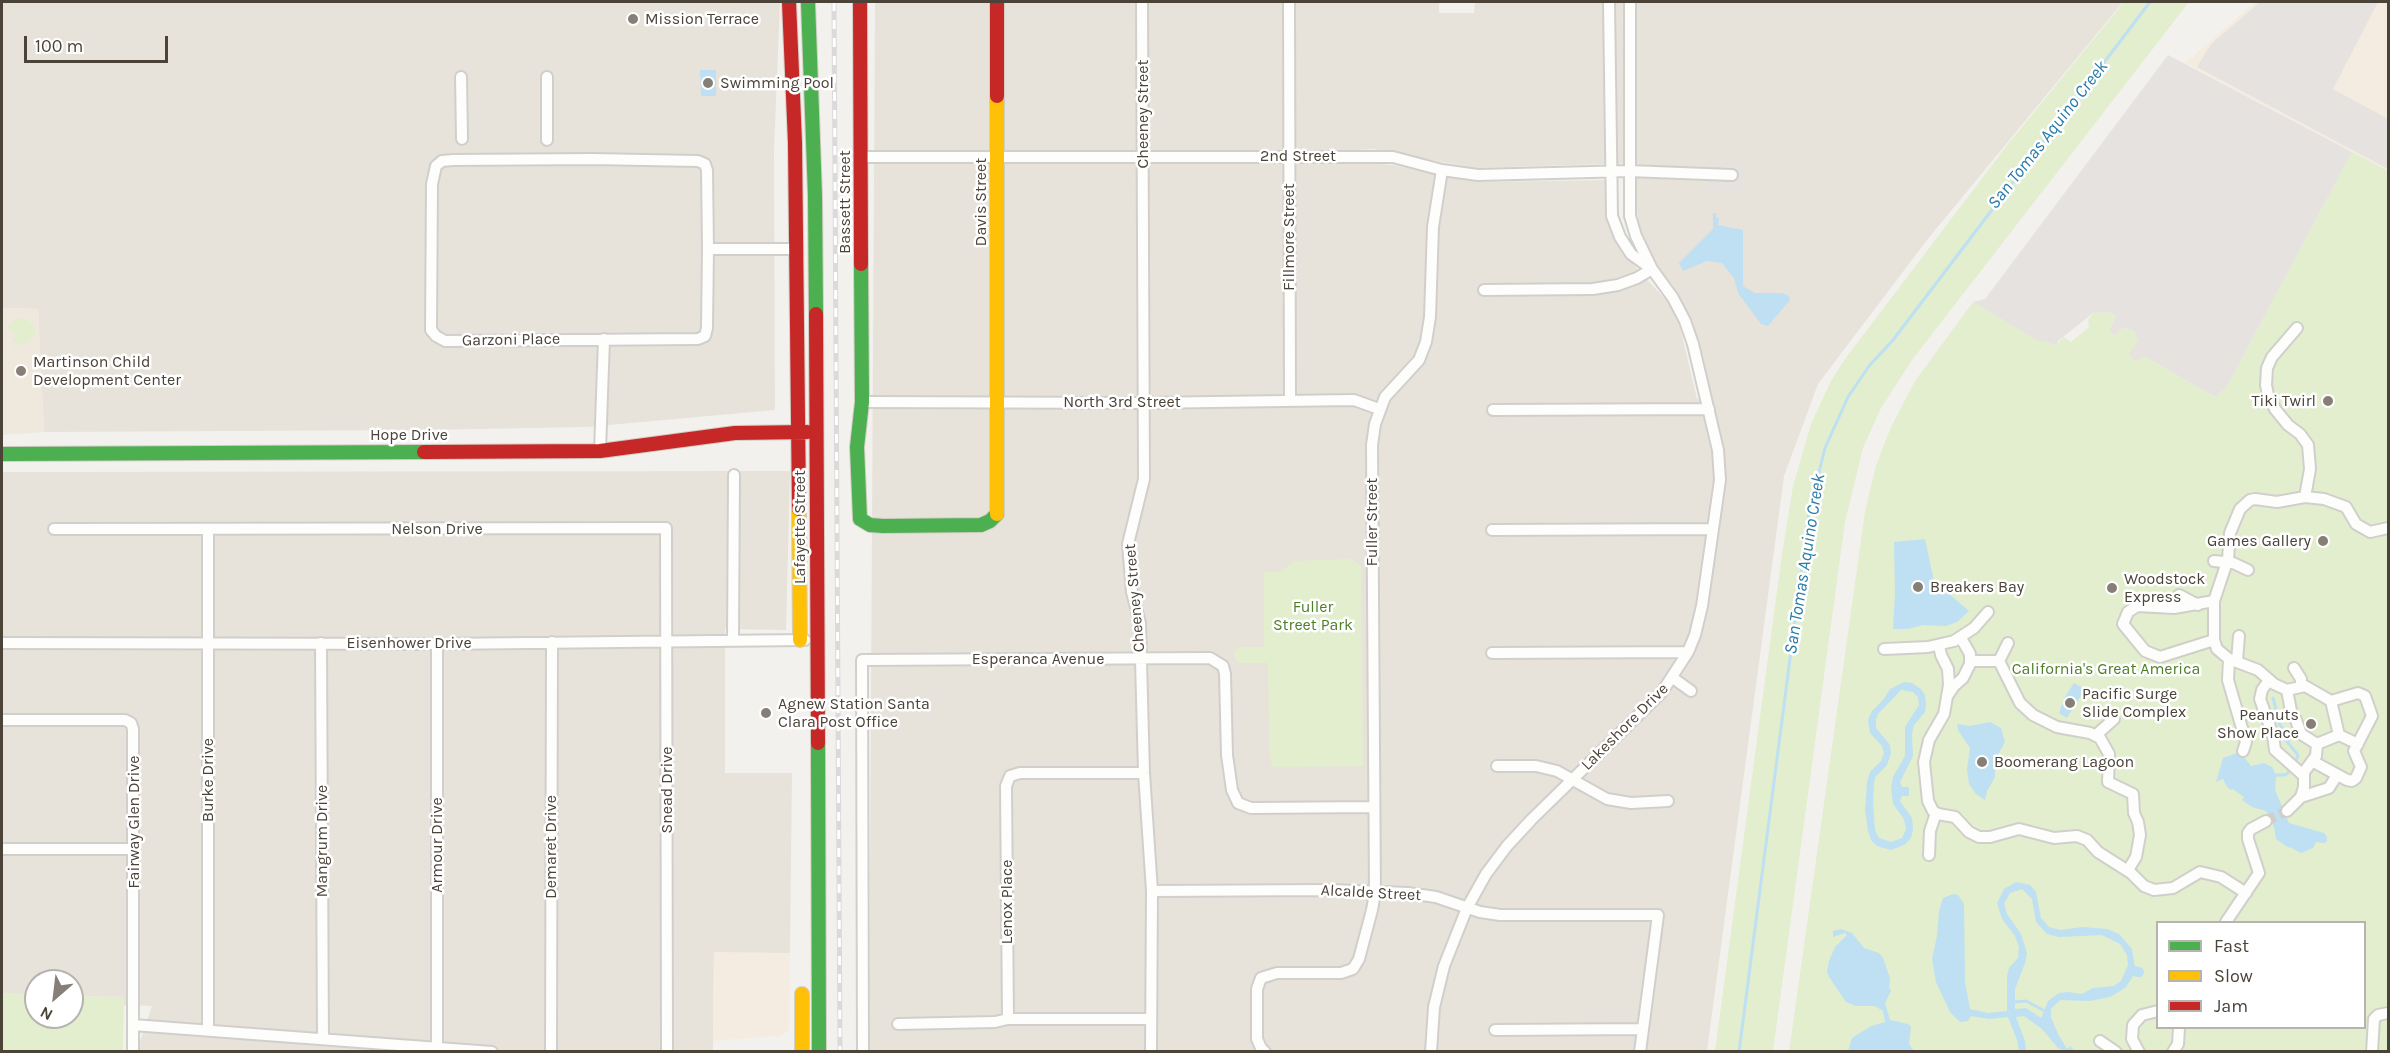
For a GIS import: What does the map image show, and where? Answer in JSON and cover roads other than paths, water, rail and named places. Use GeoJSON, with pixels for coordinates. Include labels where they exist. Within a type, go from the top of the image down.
{"type":"FeatureCollection","features":[{"type":"Feature","properties":{"kind":"street","name":"Lafayette Street"},"geometry":{"type":"LineString","coordinates":[[789,2],[795,133],[800,640]]}},
{"type":"Feature","properties":{"kind":"street","name":"Lafayette Street"},"geometry":{"type":"LineString","coordinates":[[808,2],[814,142],[819,1052]]}},
{"type":"Feature","properties":{"kind":"street","name":"Bassett Street"},"geometry":{"type":"LineString","coordinates":[[860,2],[862,402]]}},
{"type":"Feature","properties":{"kind":"street","name":"Davis Street"},"geometry":{"type":"LineString","coordinates":[[862,402],[858,418],[857,447],[860,519],[870,525],[883,526],[981,525],[998,513],[997,2]]}},
{"type":"Feature","properties":{"kind":"street","name":"Cheeney Street"},"geometry":{"type":"LineString","coordinates":[[1142,2],[1144,478],[1128,544],[1132,592],[1140,623],[1144,773],[1152,891],[1151,1052]]}},
{"type":"Feature","properties":{"kind":"street","name":"Fillmore Street"},"geometry":{"type":"LineString","coordinates":[[1289,2],[1290,400]]}},
{"type":"Feature","properties":{"kind":"street","name":"Lakeshore Drive"},"geometry":{"type":"LineString","coordinates":[[1609,2],[1612,216],[1620,237],[1631,254],[1652,269]]}},
{"type":"Feature","properties":{"kind":"street","name":"Lakeshore Drive"},"geometry":{"type":"LineString","coordinates":[[1431,1052],[1432,1026],[1439,986],[1450,948],[1467,908],[1486,874],[1507,846],[1650,705],[1672,678],[1688,652],[1702,606],[1720,480],[1719,464],[1709,409],[1685,321],[1673,298],[1652,269],[1636,236],[1630,216],[1630,2]]}},
{"type":"Feature","properties":{"kind":"street"},"geometry":{"type":"LineString","coordinates":[[461,77],[462,139]]}},
{"type":"Feature","properties":{"kind":"street"},"geometry":{"type":"LineString","coordinates":[[547,77],[547,140]]}},
{"type":"Feature","properties":{"kind":"street","name":"2nd Street"},"geometry":{"type":"LineString","coordinates":[[861,158],[1393,157],[1442,170],[1478,175],[1610,171],[1732,175]]}},
{"type":"Feature","properties":{"kind":"street","name":"Garzoni Place"},"geometry":{"type":"LineString","coordinates":[[592,159],[698,161],[705,164],[707,170],[708,249],[707,328],[705,336],[698,339],[445,341],[431,330],[432,184],[436,166],[442,161],[592,159]]}},
{"type":"Feature","properties":{"kind":"street","name":"Fuller Street"},"geometry":{"type":"LineString","coordinates":[[1265,1052],[1257,1040],[1257,989],[1261,978],[1277,973],[1341,973],[1353,969],[1359,959],[1375,893],[1372,445],[1379,409],[1385,397],[1419,360],[1426,342],[1430,317],[1433,227],[1442,170]]}},
{"type":"Feature","properties":{"kind":"street"},"geometry":{"type":"LineString","coordinates":[[708,249],[796,249]]}},
{"type":"Feature","properties":{"kind":"street"},"geometry":{"type":"LineString","coordinates":[[1484,290],[1593,289],[1618,285],[1652,269]]}},
{"type":"Feature","properties":{"kind":"street"},"geometry":{"type":"LineString","coordinates":[[2297,328],[2272,357],[2267,368],[2266,385],[2275,409],[2308,445],[2310,469],[2305,497]]}},
{"type":"Feature","properties":{"kind":"street"},"geometry":{"type":"LineString","coordinates":[[600,451],[604,339]]}},
{"type":"Feature","properties":{"kind":"street","name":"North 3rd Street"},"geometry":{"type":"LineString","coordinates":[[862,402],[1144,403],[1354,400],[1379,409]]}},
{"type":"Feature","properties":{"kind":"street"},"geometry":{"type":"LineString","coordinates":[[1493,410],[1709,409]]}},
{"type":"Feature","properties":{"kind":"street","name":"Hope Drive"},"geometry":{"type":"LineString","coordinates":[[2,454],[600,451],[735,433],[816,432]]}},
{"type":"Feature","properties":{"kind":"street"},"geometry":{"type":"LineString","coordinates":[[733,640],[734,475]]}},
{"type":"Feature","properties":{"kind":"street"},"geometry":{"type":"LineString","coordinates":[[2339,735],[2331,701],[2307,686],[2287,690],[2269,680],[2258,670],[2220,653],[2214,640],[2214,599],[2225,567],[2230,533],[2244,504],[2255,499],[2277,502],[2305,497],[2324,499],[2343,505],[2348,509],[2356,524],[2370,532],[2388,528]]}},
{"type":"Feature","properties":{"kind":"street","name":"Nelson Drive"},"geometry":{"type":"LineString","coordinates":[[54,529],[666,528]]}},
{"type":"Feature","properties":{"kind":"street","name":"Snead Drive"},"geometry":{"type":"LineString","coordinates":[[666,528],[667,1052]]}},
{"type":"Feature","properties":{"kind":"street"},"geometry":{"type":"LineString","coordinates":[[1492,531],[1712,529]]}},
{"type":"Feature","properties":{"kind":"street","name":"Burke Drive"},"geometry":{"type":"LineString","coordinates":[[208,530],[208,1029]]}},
{"type":"Feature","properties":{"kind":"street"},"geometry":{"type":"LineString","coordinates":[[2214,561],[2225,567],[2248,570]]}},
{"type":"Feature","properties":{"kind":"street"},"geometry":{"type":"LineString","coordinates":[[2179,595],[2198,605]]}},
{"type":"Feature","properties":{"kind":"street"},"geometry":{"type":"LineString","coordinates":[[2214,599],[2198,605],[2174,608],[2137,606],[2128,612],[2123,624],[2145,651],[2160,657],[2214,640]]}},
{"type":"Feature","properties":{"kind":"street"},"geometry":{"type":"LineString","coordinates":[[1884,649],[1940,645],[1961,638],[1974,628],[1988,612]]}},
{"type":"Feature","properties":{"kind":"street"},"geometry":{"type":"LineString","coordinates":[[2239,636],[2228,680],[2246,741],[2243,751]]}},
{"type":"Feature","properties":{"kind":"street"},"geometry":{"type":"LineString","coordinates":[[1947,698],[1954,686],[1963,678],[1971,661],[1961,638]]}},
{"type":"Feature","properties":{"kind":"street","name":"Eisenhower Drive"},"geometry":{"type":"LineString","coordinates":[[2,643],[437,644],[818,640]]}},
{"type":"Feature","properties":{"kind":"street","name":"Mangrum Drive"},"geometry":{"type":"LineString","coordinates":[[321,642],[322,1039]]}},
{"type":"Feature","properties":{"kind":"street","name":"Demaret Drive"},"geometry":{"type":"LineString","coordinates":[[551,1052],[552,642]]}},
{"type":"Feature","properties":{"kind":"street"},"geometry":{"type":"LineString","coordinates":[[1999,661],[2008,643]]}},
{"type":"Feature","properties":{"kind":"street","name":"Armour Drive"},"geometry":{"type":"LineString","coordinates":[[437,644],[437,1046]]}},
{"type":"Feature","properties":{"kind":"street"},"geometry":{"type":"LineString","coordinates":[[1940,645],[1939,651],[1948,673],[1947,698],[1944,714],[1929,740],[1924,762],[1928,801],[1936,813],[1955,817],[1969,832],[1984,838],[2019,829],[2054,838],[2077,836],[2087,840],[2105,857],[2128,870],[2144,886],[2154,890],[2173,888],[2200,872],[2221,877],[2246,893]]}},
{"type":"Feature","properties":{"kind":"street"},"geometry":{"type":"LineString","coordinates":[[1492,653],[1688,652]]}},
{"type":"Feature","properties":{"kind":"street","name":"Esperanca Avenue"},"geometry":{"type":"LineString","coordinates":[[863,1052],[862,660],[1210,658],[1223,666],[1226,681],[1227,755],[1232,790],[1238,802],[1251,808],[1374,807]]}},
{"type":"Feature","properties":{"kind":"street"},"geometry":{"type":"LineString","coordinates":[[1971,661],[1999,661]]}},
{"type":"Feature","properties":{"kind":"street"},"geometry":{"type":"LineString","coordinates":[[1999,661],[2015,696],[2026,709],[2056,728],[2096,735],[2106,746],[2109,754],[2109,782],[2131,792],[2135,797],[2133,808],[2140,835],[2136,857],[2128,870]]}},
{"type":"Feature","properties":{"kind":"street"},"geometry":{"type":"LineString","coordinates":[[2295,668],[2300,677],[2301,686]]}},
{"type":"Feature","properties":{"kind":"street"},"geometry":{"type":"LineString","coordinates":[[1672,678],[1691,691]]}},
{"type":"Feature","properties":{"kind":"street"},"geometry":{"type":"LineString","coordinates":[[2301,686],[2312,679]]}},
{"type":"Feature","properties":{"kind":"street"},"geometry":{"type":"LineString","coordinates":[[2269,680],[2262,690],[2260,699],[2273,735],[2275,750],[2300,772],[2304,786],[2301,797]]}},
{"type":"Feature","properties":{"kind":"street"},"geometry":{"type":"LineString","coordinates":[[2287,690],[2292,716],[2301,734],[2317,744]]}},
{"type":"Feature","properties":{"kind":"street"},"geometry":{"type":"LineString","coordinates":[[2312,761],[2349,781],[2354,780],[2359,774],[2361,767],[2354,755],[2372,716],[2365,696],[2358,693],[2331,701]]}},
{"type":"Feature","properties":{"kind":"street"},"geometry":{"type":"LineString","coordinates":[[2096,735],[2115,719]]}},
{"type":"Feature","properties":{"kind":"street","name":"Fairway Glen Drive"},"geometry":{"type":"LineString","coordinates":[[2,720],[116,720],[131,723],[134,729],[133,1052]]}},
{"type":"Feature","properties":{"kind":"street"},"geometry":{"type":"LineString","coordinates":[[2317,744],[2339,735],[2358,744]]}},
{"type":"Feature","properties":{"kind":"street"},"geometry":{"type":"LineString","coordinates":[[2300,772],[2316,756],[2317,744]]}},
{"type":"Feature","properties":{"kind":"street"},"geometry":{"type":"LineString","coordinates":[[1497,766],[1536,766],[1557,771],[1607,799],[1631,802],[1668,801]]}},
{"type":"Feature","properties":{"kind":"street","name":"Lenox Place"},"geometry":{"type":"LineString","coordinates":[[1008,1019],[1006,786],[1010,776],[1020,773],[1144,773]]}},
{"type":"Feature","properties":{"kind":"street"},"geometry":{"type":"LineString","coordinates":[[2286,810],[2301,797],[2329,788],[2337,775]]}},
{"type":"Feature","properties":{"kind":"street"},"geometry":{"type":"LineString","coordinates":[[1929,855],[1930,831],[1936,813]]}},
{"type":"Feature","properties":{"kind":"street"},"geometry":{"type":"LineString","coordinates":[[2227,921],[2259,873],[2248,833],[2266,821]]}},
{"type":"Feature","properties":{"kind":"street"},"geometry":{"type":"LineString","coordinates":[[2,849],[134,849]]}},
{"type":"Feature","properties":{"kind":"street","name":"Alcalde Street"},"geometry":{"type":"LineString","coordinates":[[1152,891],[1330,890],[1422,895],[1500,915],[1658,915],[1643,1029]]}},
{"type":"Feature","properties":{"kind":"street"},"geometry":{"type":"LineString","coordinates":[[801,1052],[802,994]]}},
{"type":"Feature","properties":{"kind":"street"},"geometry":{"type":"LineString","coordinates":[[2133,1049],[2132,1032],[2137,1019],[2148,1011],[2156,1011]]}},
{"type":"Feature","properties":{"kind":"street"},"geometry":{"type":"LineString","coordinates":[[2372,1052],[2374,1019],[2378,1015],[2388,1013]]}},
{"type":"Feature","properties":{"kind":"street"},"geometry":{"type":"LineString","coordinates":[[898,1024],[995,1022],[1008,1019],[1151,1019]]}},
{"type":"Feature","properties":{"kind":"street"},"geometry":{"type":"LineString","coordinates":[[133,1025],[437,1046],[492,1052]]}},
{"type":"Feature","properties":{"kind":"street"},"geometry":{"type":"LineString","coordinates":[[1496,1030],[1643,1029],[1640,1052]]}},
{"type":"Feature","properties":{"kind":"street"},"geometry":{"type":"LineString","coordinates":[[2173,1052],[2179,1032]]}},
{"type":"Feature","properties":{"kind":"street"},"geometry":{"type":"LineString","coordinates":[[2179,1032],[2183,1052]]}},
{"type":"Feature","properties":{"kind":"street"},"geometry":{"type":"LineString","coordinates":[[2100,1041],[2116,1052]]}},
{"type":"Feature","properties":{"kind":"water","name":"Swimming Pool"},"geometry":{"type":"Polygon","coordinates":[[[700,70],[716,70],[716,96],[701,96],[700,70]]]}},
{"type":"Feature","properties":{"kind":"water"},"geometry":{"type":"Polygon","coordinates":[[[1713,213],[1716,213],[1716,217],[1719,218],[1718,225],[1743,230],[1743,286],[1755,293],[1782,293],[1789,296],[1790,300],[1768,326],[1761,324],[1738,293],[1734,278],[1722,263],[1707,261],[1683,271],[1679,263],[1713,229],[1713,213]]]}},
{"type":"Feature","properties":{"kind":"water","name":"Breakers Bay"},"geometry":{"type":"Polygon","coordinates":[[[1925,539],[1934,581],[1969,611],[1957,622],[1946,626],[1923,625],[1908,629],[1893,629],[1894,542],[1925,539]]]}},
{"type":"Feature","properties":{"kind":"water"},"geometry":{"type":"Polygon","coordinates":[[[1904,682],[1912,683],[1925,695],[1926,705],[1925,712],[1914,725],[1913,756],[1900,782],[1902,787],[1909,787],[1909,796],[1902,796],[1900,801],[1912,818],[1913,830],[1911,838],[1904,845],[1891,850],[1877,846],[1871,840],[1865,810],[1870,772],[1881,761],[1884,753],[1882,746],[1870,733],[1868,720],[1872,711],[1890,689],[1904,682]],[[1901,690],[1876,719],[1876,728],[1890,745],[1891,753],[1887,765],[1876,776],[1874,782],[1875,830],[1879,838],[1891,842],[1902,838],[1906,829],[1904,819],[1893,804],[1891,787],[1893,777],[1905,756],[1905,727],[1919,705],[1918,697],[1913,692],[1901,690]]]}},
{"type":"Feature","properties":{"kind":"water","name":"Pacific Surge Slide Complex"},"geometry":{"type":"Polygon","coordinates":[[[2074,683],[2085,689],[2067,718],[2059,713],[2074,683]]]}},
{"type":"Feature","properties":{"kind":"water","name":"Boomerang Lagoon"},"geometry":{"type":"Polygon","coordinates":[[[1990,722],[2001,728],[2005,742],[1995,760],[1995,777],[1985,800],[1976,794],[1969,784],[1967,769],[1970,748],[1958,730],[1957,724],[1969,726],[1990,722]]]}},
{"type":"Feature","properties":{"kind":"water"},"geometry":{"type":"Polygon","coordinates":[[[2240,752],[2251,766],[2264,763],[2272,767],[2276,775],[2275,790],[2289,823],[2324,833],[2327,841],[2316,842],[2313,848],[2301,853],[2289,848],[2276,839],[2274,827],[2266,811],[2252,807],[2242,800],[2244,797],[2227,787],[2223,779],[2216,782],[2223,758],[2240,752]]]}},
{"type":"Feature","properties":{"kind":"water"},"geometry":{"type":"Polygon","coordinates":[[[2016,882],[2030,885],[2036,892],[2041,918],[2049,927],[2060,930],[2082,927],[2107,929],[2119,934],[2132,949],[2135,968],[2125,988],[2110,997],[2090,1001],[2060,1000],[2051,1009],[2051,1017],[2058,1034],[2067,1049],[2070,1046],[2075,1051],[2063,1051],[2058,1048],[2042,1029],[2024,1016],[2016,1017],[2025,1041],[2026,1051],[2019,1051],[2008,1017],[1989,1019],[1971,1016],[1968,1021],[1960,1022],[1950,1012],[1936,982],[1932,959],[1939,911],[1943,898],[1953,894],[1958,895],[1964,904],[1965,982],[1970,1009],[1988,1013],[2007,1011],[2007,976],[2009,968],[2018,958],[2019,947],[2015,936],[2002,919],[1997,903],[2004,889],[2016,882]],[[2022,889],[2010,893],[2004,904],[2007,914],[2021,934],[2027,953],[2015,989],[2015,1009],[2026,1008],[2041,1018],[2048,1001],[2059,993],[2082,994],[2093,988],[2114,986],[2121,981],[2128,965],[2127,955],[2120,944],[2102,935],[2059,937],[2047,934],[2036,922],[2032,899],[2022,889]]]}},
{"type":"Feature","properties":{"kind":"water"},"geometry":{"type":"Polygon","coordinates":[[[1841,929],[1852,933],[1864,948],[1879,953],[1883,958],[1890,978],[1891,991],[1885,1003],[1890,1020],[1908,1024],[1911,1027],[1909,1044],[1914,1051],[1848,1051],[1852,1038],[1871,1026],[1885,1022],[1883,1011],[1875,1006],[1856,1006],[1846,1002],[1829,977],[1827,971],[1829,961],[1835,947],[1847,935],[1845,933],[1833,937],[1833,931],[1841,929]]]}},
{"type":"Feature","properties":{"kind":"waterway","name":"San Tomas Aquino Creek"},"geometry":{"type":"LineString","coordinates":[[1739,1052],[1809,512],[1825,448],[1848,397],[1869,366],[1893,340],[2150,2]]}},
{"type":"Feature","properties":{"kind":"waterway"},"geometry":{"type":"LineString","coordinates":[[2273,698],[2280,725],[2285,732],[2284,738],[2298,755],[2295,764]]}},
{"type":"Feature","properties":{"kind":"waterway"},"geometry":{"type":"LineString","coordinates":[[2285,733],[2289,736],[2288,742]]}},
{"type":"Feature","properties":{"kind":"waterway"},"geometry":{"type":"LineString","coordinates":[[2276,775],[2285,775],[2291,770]]}},
{"type":"Feature","properties":{"kind":"waterway"},"geometry":{"type":"LineString","coordinates":[[2134,971],[2139,972]]}},
{"type":"Feature","properties":{"kind":"waterway"},"geometry":{"type":"LineString","coordinates":[[2014,1002],[2026,1001],[2043,1010]]}},
{"type":"Feature","properties":{"kind":"tunnel"},"geometry":{"type":"LineString","coordinates":[[2266,821],[2287,811]]}},
{"type":"Feature","properties":{"kind":"railway"},"geometry":{"type":"LineString","coordinates":[[834,2],[840,1052]]}},
{"type":"Feature","properties":{"kind":"place","name":"Mission Terrace"},"geometry":{"type":"Point","coordinates":[633,19]}},
{"type":"Feature","properties":{"kind":"place","name":"Swimming Pool"},"geometry":{"type":"Point","coordinates":[708,83]}},
{"type":"Feature","properties":{"kind":"place","name":"Martinson Child Development Center"},"geometry":{"type":"Point","coordinates":[21,371]}},
{"type":"Feature","properties":{"kind":"place","name":"Tiki Twirl"},"geometry":{"type":"Point","coordinates":[2328,401]}},
{"type":"Feature","properties":{"kind":"place","name":"Games Gallery"},"geometry":{"type":"Point","coordinates":[2323,541]}},
{"type":"Feature","properties":{"kind":"place","name":"Breakers Bay"},"geometry":{"type":"Point","coordinates":[1918,587]}},
{"type":"Feature","properties":{"kind":"place","name":"Woodstock Express"},"geometry":{"type":"Point","coordinates":[2112,588]}},
{"type":"Feature","properties":{"kind":"place","name":"Pacific Surge Slide Complex"},"geometry":{"type":"Point","coordinates":[2070,703]}},
{"type":"Feature","properties":{"kind":"place","name":"Agnew Station Santa Clara Post Office"},"geometry":{"type":"Point","coordinates":[766,713]}},
{"type":"Feature","properties":{"kind":"place","name":"Peanuts Show Place"},"geometry":{"type":"Point","coordinates":[2311,724]}},
{"type":"Feature","properties":{"kind":"place","name":"Boomerang Lagoon"},"geometry":{"type":"Point","coordinates":[1982,762]}},
{"type":"Feature","properties":{"kind":"park label","name":"Fuller Street Park"},"geometry":{"type":"Point","coordinates":[1313,616]}},
{"type":"Feature","properties":{"kind":"park label","name":"California's Great America"},"geometry":{"type":"Point","coordinates":[2106,669]}}]}
